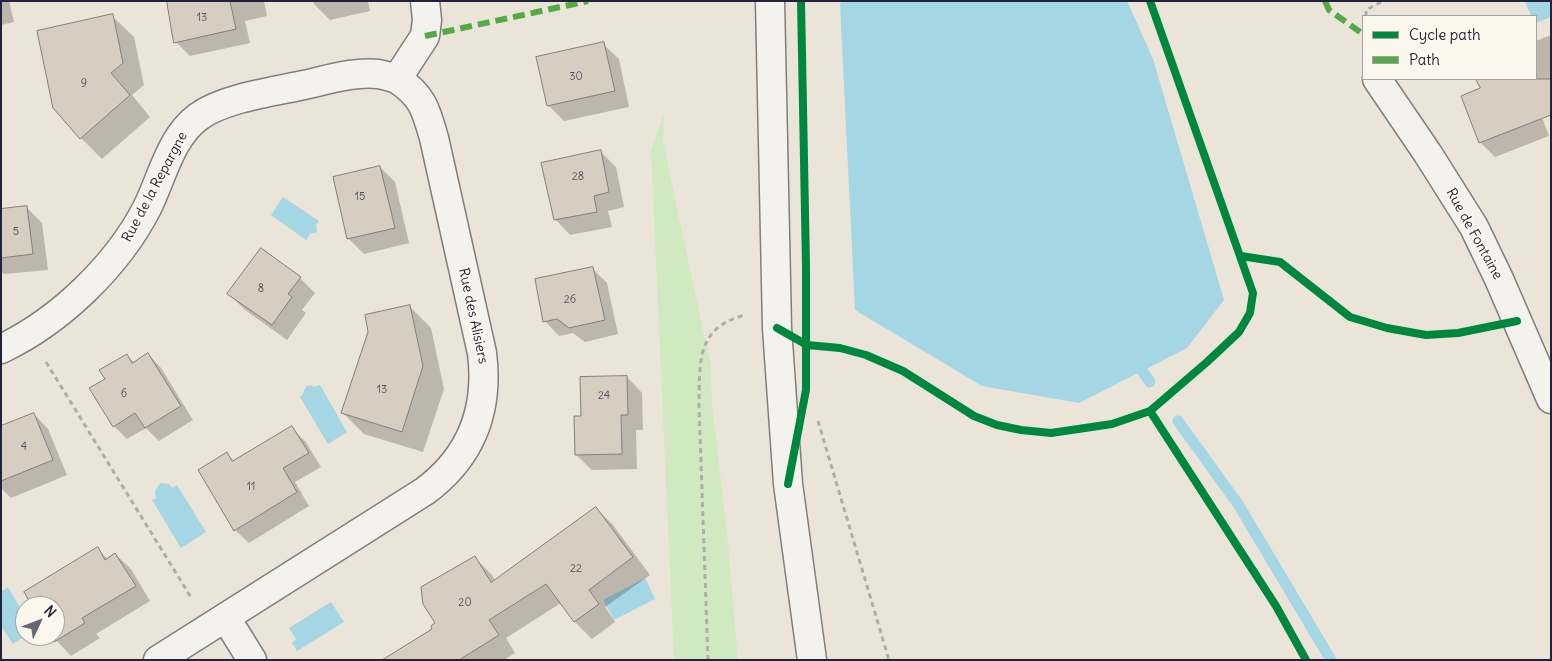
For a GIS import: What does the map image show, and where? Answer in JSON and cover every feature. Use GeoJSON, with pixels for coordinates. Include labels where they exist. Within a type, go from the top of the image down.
{"type":"FeatureCollection","features":[{"type":"Feature","properties":{"kind":"street"},"geometry":{"type":"LineString","coordinates":[[397,79],[425,36],[427,20],[425,1]]}},
{"type":"Feature","properties":{"kind":"street"},"geometry":{"type":"LineString","coordinates":[[770,1],[777,328],[788,484],[812,660]]}},
{"type":"Feature","properties":{"kind":"street","name":"Rue de la Repargne"},"geometry":{"type":"LineString","coordinates":[[1,349],[28,334],[80,295],[120,250],[131,236],[146,209],[178,139],[186,128],[207,110],[219,105],[280,90],[359,74],[378,74],[397,79]]}},
{"type":"Feature","properties":{"kind":"street","name":"Rue des Alisiers"},"geometry":{"type":"LineString","coordinates":[[158,660],[206,637],[410,502],[440,480],[464,450],[473,432],[480,412],[484,384],[482,353],[434,138],[426,111],[408,86],[397,79]]}},
{"type":"Feature","properties":{"kind":"street","name":"Rue de Fontaine"},"geometry":{"type":"LineString","coordinates":[[1378,80],[1428,154],[1474,227],[1499,279],[1551,399]]}},
{"type":"Feature","properties":{"kind":"street"},"geometry":{"type":"LineString","coordinates":[[206,637],[252,660]]}},
{"type":"Feature","properties":{"kind":"path"},"geometry":{"type":"LineString","coordinates":[[1366,15],[1366,10],[1383,1]]}},
{"type":"Feature","properties":{"kind":"path"},"geometry":{"type":"LineString","coordinates":[[708,660],[699,406],[702,358],[707,339],[714,330],[724,322],[734,318],[749,314],[777,328]]}},
{"type":"Feature","properties":{"kind":"path"},"geometry":{"type":"LineString","coordinates":[[28,334],[206,637]]}},
{"type":"Feature","properties":{"kind":"path"},"geometry":{"type":"LineString","coordinates":[[818,418],[889,660]]}},
{"type":"Feature","properties":{"kind":"green space"},"geometry":{"type":"Polygon","coordinates":[[[664,114],[663,142],[711,367],[712,403],[728,543],[738,660],[674,660],[651,150],[664,114]]]}},
{"type":"Feature","properties":{"kind":"water"},"geometry":{"type":"Polygon","coordinates":[[[842,1],[1127,1],[1153,59],[1224,300],[1187,348],[1079,403],[982,386],[855,310],[840,4],[842,1]]]}},
{"type":"Feature","properties":{"kind":"water"},"geometry":{"type":"Polygon","coordinates":[[[1525,1],[1551,1],[1551,17],[1537,23],[1537,15],[1531,15],[1525,1]]]}},
{"type":"Feature","properties":{"kind":"water"},"geometry":{"type":"Polygon","coordinates":[[[283,197],[319,221],[316,225],[317,232],[310,234],[306,240],[271,215],[283,197]]]}},
{"type":"Feature","properties":{"kind":"water"},"geometry":{"type":"Polygon","coordinates":[[[312,385],[314,387],[320,385],[347,432],[328,444],[300,397],[307,386],[312,385]]]}},
{"type":"Feature","properties":{"kind":"water"},"geometry":{"type":"Polygon","coordinates":[[[161,483],[169,484],[172,488],[177,485],[206,532],[181,548],[152,500],[156,498],[156,490],[161,483]]]}},
{"type":"Feature","properties":{"kind":"water"},"geometry":{"type":"Polygon","coordinates":[[[645,578],[655,599],[614,620],[603,600],[645,578]]]}},
{"type":"Feature","properties":{"kind":"water"},"geometry":{"type":"Polygon","coordinates":[[[8,587],[15,599],[15,643],[13,644],[1,626],[1,592],[8,587]]]}},
{"type":"Feature","properties":{"kind":"water"},"geometry":{"type":"Polygon","coordinates":[[[331,602],[344,622],[297,651],[292,643],[296,639],[289,628],[331,602]]]}},
{"type":"Feature","properties":{"kind":"building"},"geometry":{"type":"Polygon","coordinates":[[[167,1],[230,1],[236,29],[174,43],[167,1]]]}},
{"type":"Feature","properties":{"kind":"building"},"geometry":{"type":"Polygon","coordinates":[[[113,14],[123,63],[111,73],[130,95],[80,139],[53,108],[37,31],[113,14]]]}},
{"type":"Feature","properties":{"kind":"building"},"geometry":{"type":"Polygon","coordinates":[[[604,42],[615,91],[547,106],[536,57],[604,42]]]}},
{"type":"Feature","properties":{"kind":"building"},"geometry":{"type":"Polygon","coordinates":[[[1551,79],[1551,115],[1479,143],[1461,96],[1480,88],[1476,80],[1551,79]]]}},
{"type":"Feature","properties":{"kind":"building"},"geometry":{"type":"Polygon","coordinates":[[[601,150],[609,192],[594,196],[597,212],[554,220],[541,163],[601,150]]]}},
{"type":"Feature","properties":{"kind":"building"},"geometry":{"type":"Polygon","coordinates":[[[380,166],[395,228],[347,239],[333,177],[380,166]]]}},
{"type":"Feature","properties":{"kind":"building"},"geometry":{"type":"Polygon","coordinates":[[[27,206],[33,254],[1,258],[1,209],[27,206]]]}},
{"type":"Feature","properties":{"kind":"building"},"geometry":{"type":"Polygon","coordinates":[[[261,248],[301,277],[288,294],[292,297],[272,325],[227,294],[261,248]]]}},
{"type":"Feature","properties":{"kind":"building"},"geometry":{"type":"Polygon","coordinates":[[[593,267],[605,320],[569,328],[557,319],[543,322],[535,279],[593,267]]]}},
{"type":"Feature","properties":{"kind":"building"},"geometry":{"type":"Polygon","coordinates":[[[410,305],[423,366],[402,432],[341,413],[368,332],[365,315],[410,305]]]}},
{"type":"Feature","properties":{"kind":"building"},"geometry":{"type":"Polygon","coordinates":[[[148,353],[181,406],[145,428],[135,413],[113,427],[89,388],[105,379],[99,370],[127,354],[132,363],[148,353]]]}},
{"type":"Feature","properties":{"kind":"building"},"geometry":{"type":"Polygon","coordinates":[[[627,376],[628,415],[621,415],[622,454],[575,455],[574,416],[581,416],[580,377],[627,376]]]}},
{"type":"Feature","properties":{"kind":"building"},"geometry":{"type":"Polygon","coordinates":[[[34,413],[53,460],[1,481],[1,426],[34,413]]]}},
{"type":"Feature","properties":{"kind":"building"},"geometry":{"type":"Polygon","coordinates":[[[292,426],[309,453],[283,468],[297,492],[234,531],[198,470],[227,452],[232,461],[292,426]]]}},
{"type":"Feature","properties":{"kind":"building"},"geometry":{"type":"Polygon","coordinates":[[[596,507],[633,557],[589,590],[599,604],[574,622],[546,584],[489,620],[499,635],[459,660],[382,660],[432,629],[431,626],[435,623],[423,604],[421,587],[475,556],[491,582],[596,507]]]}},
{"type":"Feature","properties":{"kind":"building"},"geometry":{"type":"Polygon","coordinates":[[[98,547],[105,560],[115,553],[136,586],[82,618],[85,623],[65,635],[65,596],[26,596],[24,592],[98,547]]]}},
{"type":"Feature","properties":{"kind":"waterway"},"geometry":{"type":"LineString","coordinates":[[1134,359],[1150,382]]}},
{"type":"Feature","properties":{"kind":"waterway"},"geometry":{"type":"LineString","coordinates":[[1178,421],[1238,504],[1331,660]]}},
{"type":"Feature","properties":{"kind":"marked path"},"geometry":{"type":"LineString","coordinates":[[425,36],[588,1]]}},
{"type":"Feature","properties":{"kind":"marked path"},"geometry":{"type":"LineString","coordinates":[[1325,1],[1329,10],[1362,33]]}},
{"type":"Feature","properties":{"kind":"cycle path"},"geometry":{"type":"LineString","coordinates":[[788,484],[806,390],[806,266],[801,1]]}},
{"type":"Feature","properties":{"kind":"cycle path"},"geometry":{"type":"LineString","coordinates":[[777,328],[807,345],[840,348],[866,355],[903,371],[974,416],[997,425],[1051,433],[1112,424],[1150,411],[1207,362],[1239,332],[1250,313],[1253,293],[1150,1]]}},
{"type":"Feature","properties":{"kind":"cycle path"},"geometry":{"type":"LineString","coordinates":[[1241,256],[1280,262],[1350,317],[1387,328],[1426,335],[1458,333],[1517,321]]}},
{"type":"Feature","properties":{"kind":"cycle path"},"geometry":{"type":"LineString","coordinates":[[1150,411],[1276,606],[1306,660]]}}]}
